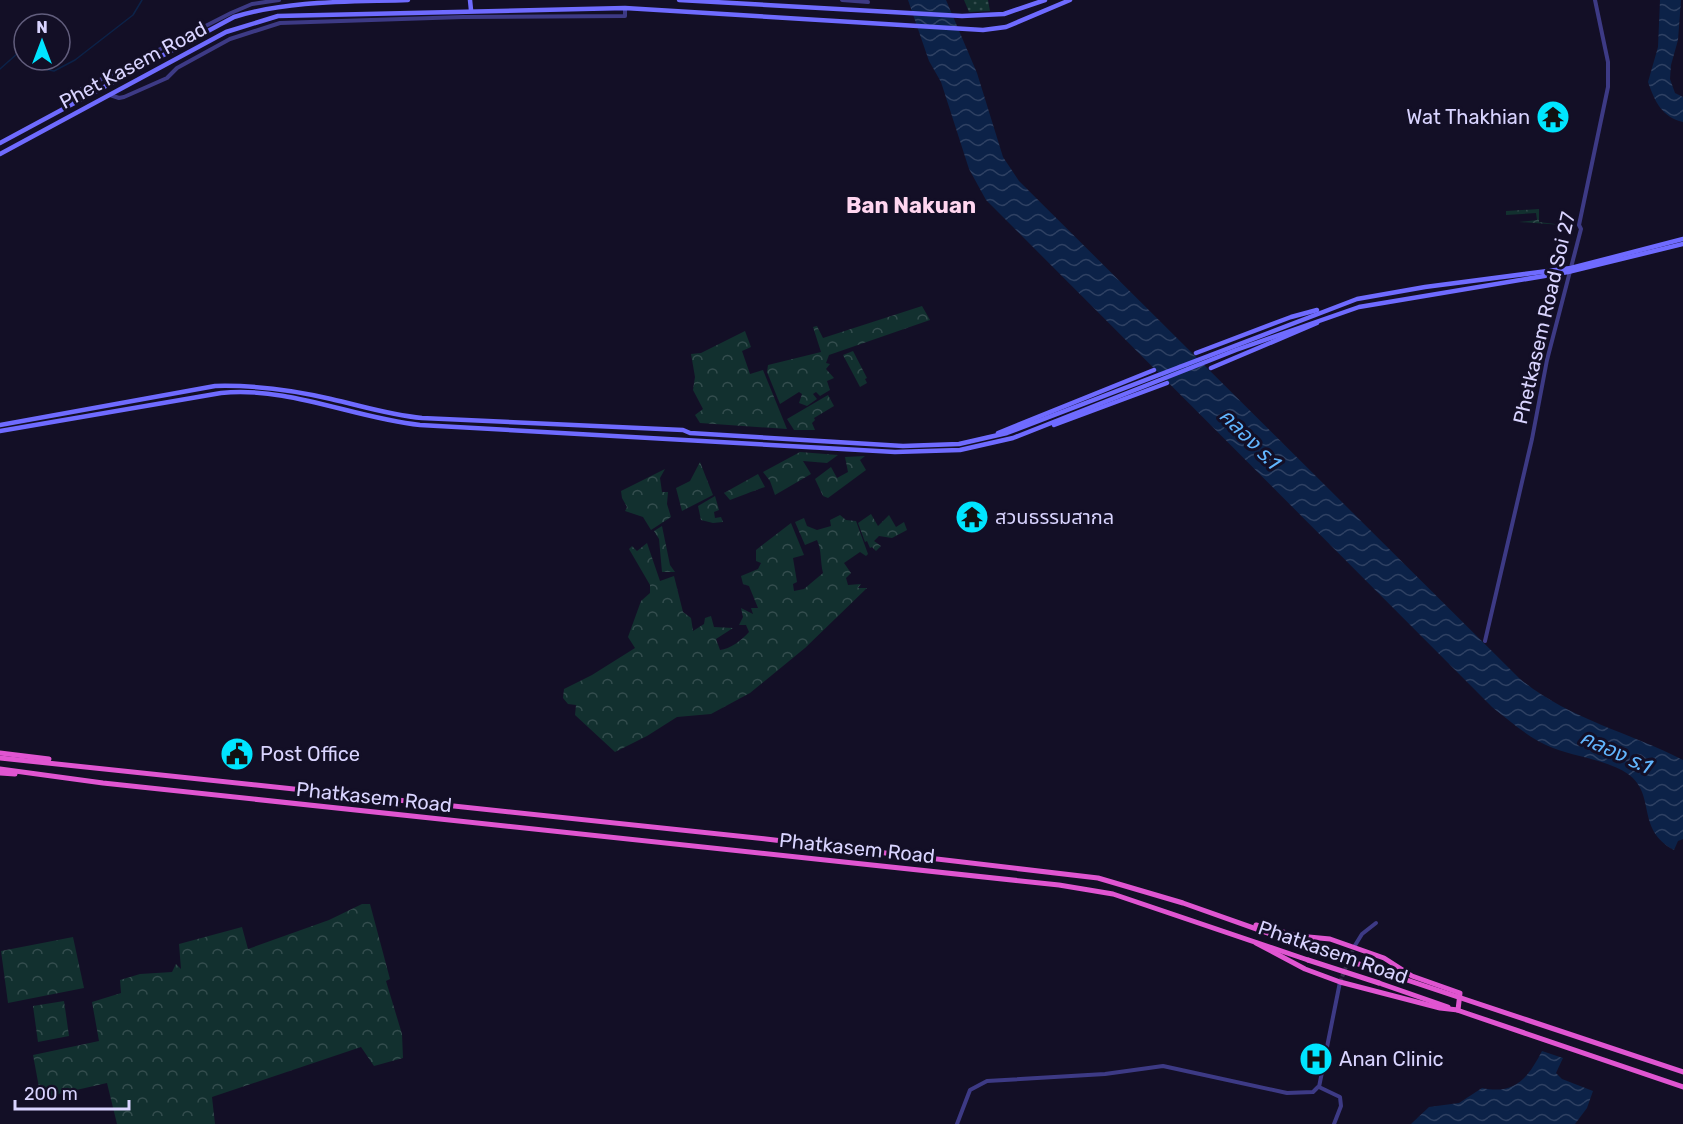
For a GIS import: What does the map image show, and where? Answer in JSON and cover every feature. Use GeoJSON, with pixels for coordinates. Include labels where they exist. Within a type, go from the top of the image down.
{"type":"FeatureCollection","features":[{"type":"Feature","properties":{"kind":"highway"},"geometry":{"type":"LineString","coordinates":[[0,753],[45,758],[63,764]]}},
{"type":"Feature","properties":{"kind":"highway","name":"Phatkasem Road"},"geometry":{"type":"LineString","coordinates":[[0,758],[766,839],[1098,878],[1683,1072]]}},
{"type":"Feature","properties":{"kind":"highway","name":"Phatkasem Road"},"geometry":{"type":"LineString","coordinates":[[0,769],[44,776],[1059,885],[1101,892],[1176,914],[1683,1087]]}},
{"type":"Feature","properties":{"kind":"highway"},"geometry":{"type":"LineString","coordinates":[[0,773],[44,776]]}},
{"type":"Feature","properties":{"kind":"highway"},"geometry":{"type":"LineString","coordinates":[[764,853],[766,839]]}},
{"type":"Feature","properties":{"kind":"highway"},"geometry":{"type":"LineString","coordinates":[[1248,926],[1330,939],[1384,958],[1412,976],[1461,993],[1458,1010],[1368,991],[1340,982],[1305,969],[1259,947],[1255,941]]}},
{"type":"Feature","properties":{"kind":"main road","name":"Phet Kasem Road"},"geometry":{"type":"LineString","coordinates":[[0,143],[234,17],[262,8],[408,0]]}},
{"type":"Feature","properties":{"kind":"main road"},"geometry":{"type":"LineString","coordinates":[[470,0],[471,10]]}},
{"type":"Feature","properties":{"kind":"main road"},"geometry":{"type":"LineString","coordinates":[[679,0],[962,16],[1004,14],[1045,0]]}},
{"type":"Feature","properties":{"kind":"main road","name":"Phet Kasem Road"},"geometry":{"type":"LineString","coordinates":[[0,154],[226,32],[278,16],[624,8],[967,30],[1006,27],[1071,0]]}},
{"type":"Feature","properties":{"kind":"main road"},"geometry":{"type":"LineString","coordinates":[[72,104],[79,112]]}},
{"type":"Feature","properties":{"kind":"main road"},"geometry":{"type":"LineString","coordinates":[[1196,353],[1291,317],[1337,306],[1425,287],[1570,270],[1683,239]]}},
{"type":"Feature","properties":{"kind":"main road"},"geometry":{"type":"LineString","coordinates":[[1013,438],[1236,350],[1338,313],[1381,302],[1570,270],[1683,244]]}},
{"type":"Feature","properties":{"kind":"main road"},"geometry":{"type":"LineString","coordinates":[[0,425],[215,386],[237,386],[303,393],[394,416],[903,446],[959,444],[1007,433],[1337,306]]}},
{"type":"Feature","properties":{"kind":"main road"},"geometry":{"type":"LineString","coordinates":[[1211,368],[1297,333],[1338,313]]}},
{"type":"Feature","properties":{"kind":"main road"},"geometry":{"type":"LineString","coordinates":[[982,439],[1154,369]]}},
{"type":"Feature","properties":{"kind":"main road"},"geometry":{"type":"LineString","coordinates":[[0,431],[230,392],[277,396],[391,422],[625,437],[926,452],[985,446],[1013,438],[1074,419],[1167,383]]}},
{"type":"Feature","properties":{"kind":"main road"},"geometry":{"type":"LineString","coordinates":[[625,437],[626,428]]}},
{"type":"Feature","properties":{"kind":"street"},"geometry":{"type":"LineString","coordinates":[[72,104],[71,97],[80,90],[184,35],[252,4],[279,0]]}},
{"type":"Feature","properties":{"kind":"street"},"geometry":{"type":"LineString","coordinates":[[842,0],[868,2]]}},
{"type":"Feature","properties":{"kind":"street","name":"Phetkasem Road Soi 27"},"geometry":{"type":"LineString","coordinates":[[1485,641],[1570,270],[1608,87],[1608,62],[1595,0]]}},
{"type":"Feature","properties":{"kind":"street"},"geometry":{"type":"LineString","coordinates":[[110,95],[124,97],[167,78],[177,68],[230,39],[280,23],[463,17],[625,16],[624,8]]}},
{"type":"Feature","properties":{"kind":"street"},"geometry":{"type":"LineString","coordinates":[[1354,947],[1362,934],[1376,923]]}},
{"type":"Feature","properties":{"kind":"street"},"geometry":{"type":"LineString","coordinates":[[1334,1124],[1341,1106],[1340,1097],[1319,1087],[1340,982]]}},
{"type":"Feature","properties":{"kind":"street"},"geometry":{"type":"LineString","coordinates":[[957,1124],[970,1090],[987,1081],[1105,1074],[1163,1066],[1287,1093],[1313,1092],[1318,1087]]}},
{"type":"Feature","properties":{"kind":"green space"},"geometry":{"type":"Polygon","coordinates":[[[964,0],[988,0],[990,11],[969,12],[964,0]]]}},
{"type":"Feature","properties":{"kind":"green space"},"geometry":{"type":"Polygon","coordinates":[[[1539,209],[1539,222],[1563,225],[1519,222],[1537,220],[1536,213],[1506,215],[1506,211],[1539,209]]]}},
{"type":"Feature","properties":{"kind":"green space"},"geometry":{"type":"Polygon","coordinates":[[[922,306],[930,320],[829,355],[826,363],[830,364],[826,369],[834,378],[827,381],[830,390],[820,396],[816,392],[813,394],[817,399],[807,406],[799,403],[802,394],[799,392],[780,404],[767,372],[768,365],[821,352],[813,327],[817,326],[823,338],[922,306]]]}},
{"type":"Feature","properties":{"kind":"green space"},"geometry":{"type":"Polygon","coordinates":[[[745,331],[751,347],[742,351],[750,374],[763,370],[787,429],[700,423],[695,415],[703,409],[693,390],[695,377],[691,354],[701,353],[745,331]]]}},
{"type":"Feature","properties":{"kind":"green space"},"geometry":{"type":"Polygon","coordinates":[[[853,351],[867,378],[865,379],[867,383],[860,387],[843,355],[853,351]]]}},
{"type":"Feature","properties":{"kind":"green space"},"geometry":{"type":"Polygon","coordinates":[[[828,395],[834,406],[814,418],[812,423],[815,430],[794,430],[787,419],[828,395]]]}},
{"type":"Feature","properties":{"kind":"green space"},"geometry":{"type":"Polygon","coordinates":[[[800,452],[838,455],[827,463],[803,461],[811,474],[775,495],[770,481],[763,472],[800,452]]]}},
{"type":"Feature","properties":{"kind":"green space"},"geometry":{"type":"Polygon","coordinates":[[[865,456],[860,460],[866,470],[828,498],[823,496],[815,479],[831,467],[837,478],[848,472],[845,457],[865,456]]]}},
{"type":"Feature","properties":{"kind":"green space"},"geometry":{"type":"Polygon","coordinates":[[[700,462],[713,495],[682,511],[676,488],[690,481],[700,462]]]}},
{"type":"Feature","properties":{"kind":"green space"},"geometry":{"type":"Polygon","coordinates":[[[665,469],[660,478],[662,492],[668,492],[667,504],[671,517],[651,530],[643,517],[625,511],[627,507],[621,491],[665,469]]]}},
{"type":"Feature","properties":{"kind":"green space"},"geometry":{"type":"Polygon","coordinates":[[[758,474],[765,487],[730,500],[724,493],[758,474]]]}},
{"type":"Feature","properties":{"kind":"green space"},"geometry":{"type":"Polygon","coordinates":[[[715,496],[719,510],[714,512],[715,518],[721,517],[723,522],[713,523],[701,520],[698,506],[715,496]]]}},
{"type":"Feature","properties":{"kind":"green space"},"geometry":{"type":"Polygon","coordinates":[[[871,514],[878,526],[889,515],[896,527],[904,522],[907,530],[892,538],[879,536],[874,541],[881,546],[876,551],[870,548],[867,541],[865,542],[858,523],[871,514]]]}},
{"type":"Feature","properties":{"kind":"green space"},"geometry":{"type":"Polygon","coordinates":[[[840,515],[846,520],[856,521],[868,554],[866,556],[860,552],[844,563],[851,573],[846,578],[848,585],[861,584],[858,588],[867,588],[805,648],[750,693],[711,714],[677,717],[615,752],[575,715],[576,705],[568,704],[563,698],[564,689],[592,675],[635,648],[628,637],[641,601],[650,593],[650,585],[629,549],[632,546],[637,551],[647,543],[660,581],[674,576],[683,612],[691,618],[693,631],[704,624],[705,618],[711,616],[714,627],[733,628],[716,639],[720,650],[736,644],[749,632],[746,625],[739,625],[743,617],[741,608],[753,614],[751,608],[758,608],[749,586],[743,584],[741,576],[758,569],[761,563],[756,561],[756,550],[791,523],[804,555],[793,558],[797,582],[793,584],[794,591],[804,589],[823,573],[817,540],[805,545],[795,522],[804,518],[807,526],[817,530],[831,526],[830,520],[840,515]]]}},
{"type":"Feature","properties":{"kind":"green space"},"geometry":{"type":"Polygon","coordinates":[[[662,526],[670,565],[675,572],[662,572],[659,539],[654,531],[662,526]]]}},
{"type":"Feature","properties":{"kind":"green space"},"geometry":{"type":"Polygon","coordinates":[[[362,904],[370,904],[390,979],[386,981],[402,1034],[403,1058],[374,1066],[361,1047],[212,1097],[215,1124],[117,1124],[107,1083],[41,1098],[33,1055],[99,1041],[92,1002],[121,993],[120,980],[140,974],[172,972],[176,964],[181,969],[179,944],[242,927],[248,949],[329,920],[362,904]]]}},
{"type":"Feature","properties":{"kind":"green space"},"geometry":{"type":"Polygon","coordinates":[[[73,937],[84,988],[8,1003],[1,951],[73,937]]]}},
{"type":"Feature","properties":{"kind":"green space"},"geometry":{"type":"Polygon","coordinates":[[[64,1001],[69,1036],[38,1042],[33,1006],[64,1001]]]}},
{"type":"Feature","properties":{"kind":"water","name":"คลอง ร.1"},"geometry":{"type":"Polygon","coordinates":[[[908,0],[946,0],[977,73],[1003,157],[1019,181],[1519,678],[1537,692],[1577,714],[1683,760],[1683,839],[1678,841],[1674,850],[1662,842],[1654,832],[1637,782],[1611,765],[1562,751],[1536,740],[1492,707],[986,200],[969,169],[941,82],[929,61],[908,0]]]}},
{"type":"Feature","properties":{"kind":"water"},"geometry":{"type":"Polygon","coordinates":[[[1660,0],[1681,0],[1678,40],[1671,65],[1670,79],[1675,93],[1683,97],[1683,122],[1676,120],[1660,108],[1648,82],[1658,47],[1660,0]]]}},
{"type":"Feature","properties":{"kind":"water"},"geometry":{"type":"Polygon","coordinates":[[[1542,1051],[1563,1058],[1556,1073],[1562,1079],[1593,1091],[1587,1108],[1575,1124],[1411,1124],[1429,1107],[1459,1103],[1482,1088],[1493,1090],[1512,1086],[1526,1076],[1542,1051]]]}},
{"type":"Feature","properties":{"kind":"waterway"},"geometry":{"type":"LineString","coordinates":[[72,62],[133,15],[142,0]]}},
{"type":"Feature","properties":{"kind":"waterway"},"geometry":{"type":"LineString","coordinates":[[0,69],[12,58]]}},
{"type":"Feature","properties":{"kind":"tunnel"},"geometry":{"type":"LineString","coordinates":[[1340,982],[1354,947]]}},
{"type":"Feature","properties":{"kind":"place","name":"Wat Thakhian"},"geometry":{"type":"Point","coordinates":[1553,117]}},
{"type":"Feature","properties":{"kind":"place","name":"สวนธรรมสากล"},"geometry":{"type":"Point","coordinates":[972,517]}},
{"type":"Feature","properties":{"kind":"place","name":"Post Office"},"geometry":{"type":"Point","coordinates":[237,754]}},
{"type":"Feature","properties":{"kind":"place","name":"Anan Clinic"},"geometry":{"type":"Point","coordinates":[1316,1059]}},
{"type":"Feature","properties":{"kind":"district","name":"Ban Nakuan"},"geometry":{"type":"Point","coordinates":[911,205]}}]}
